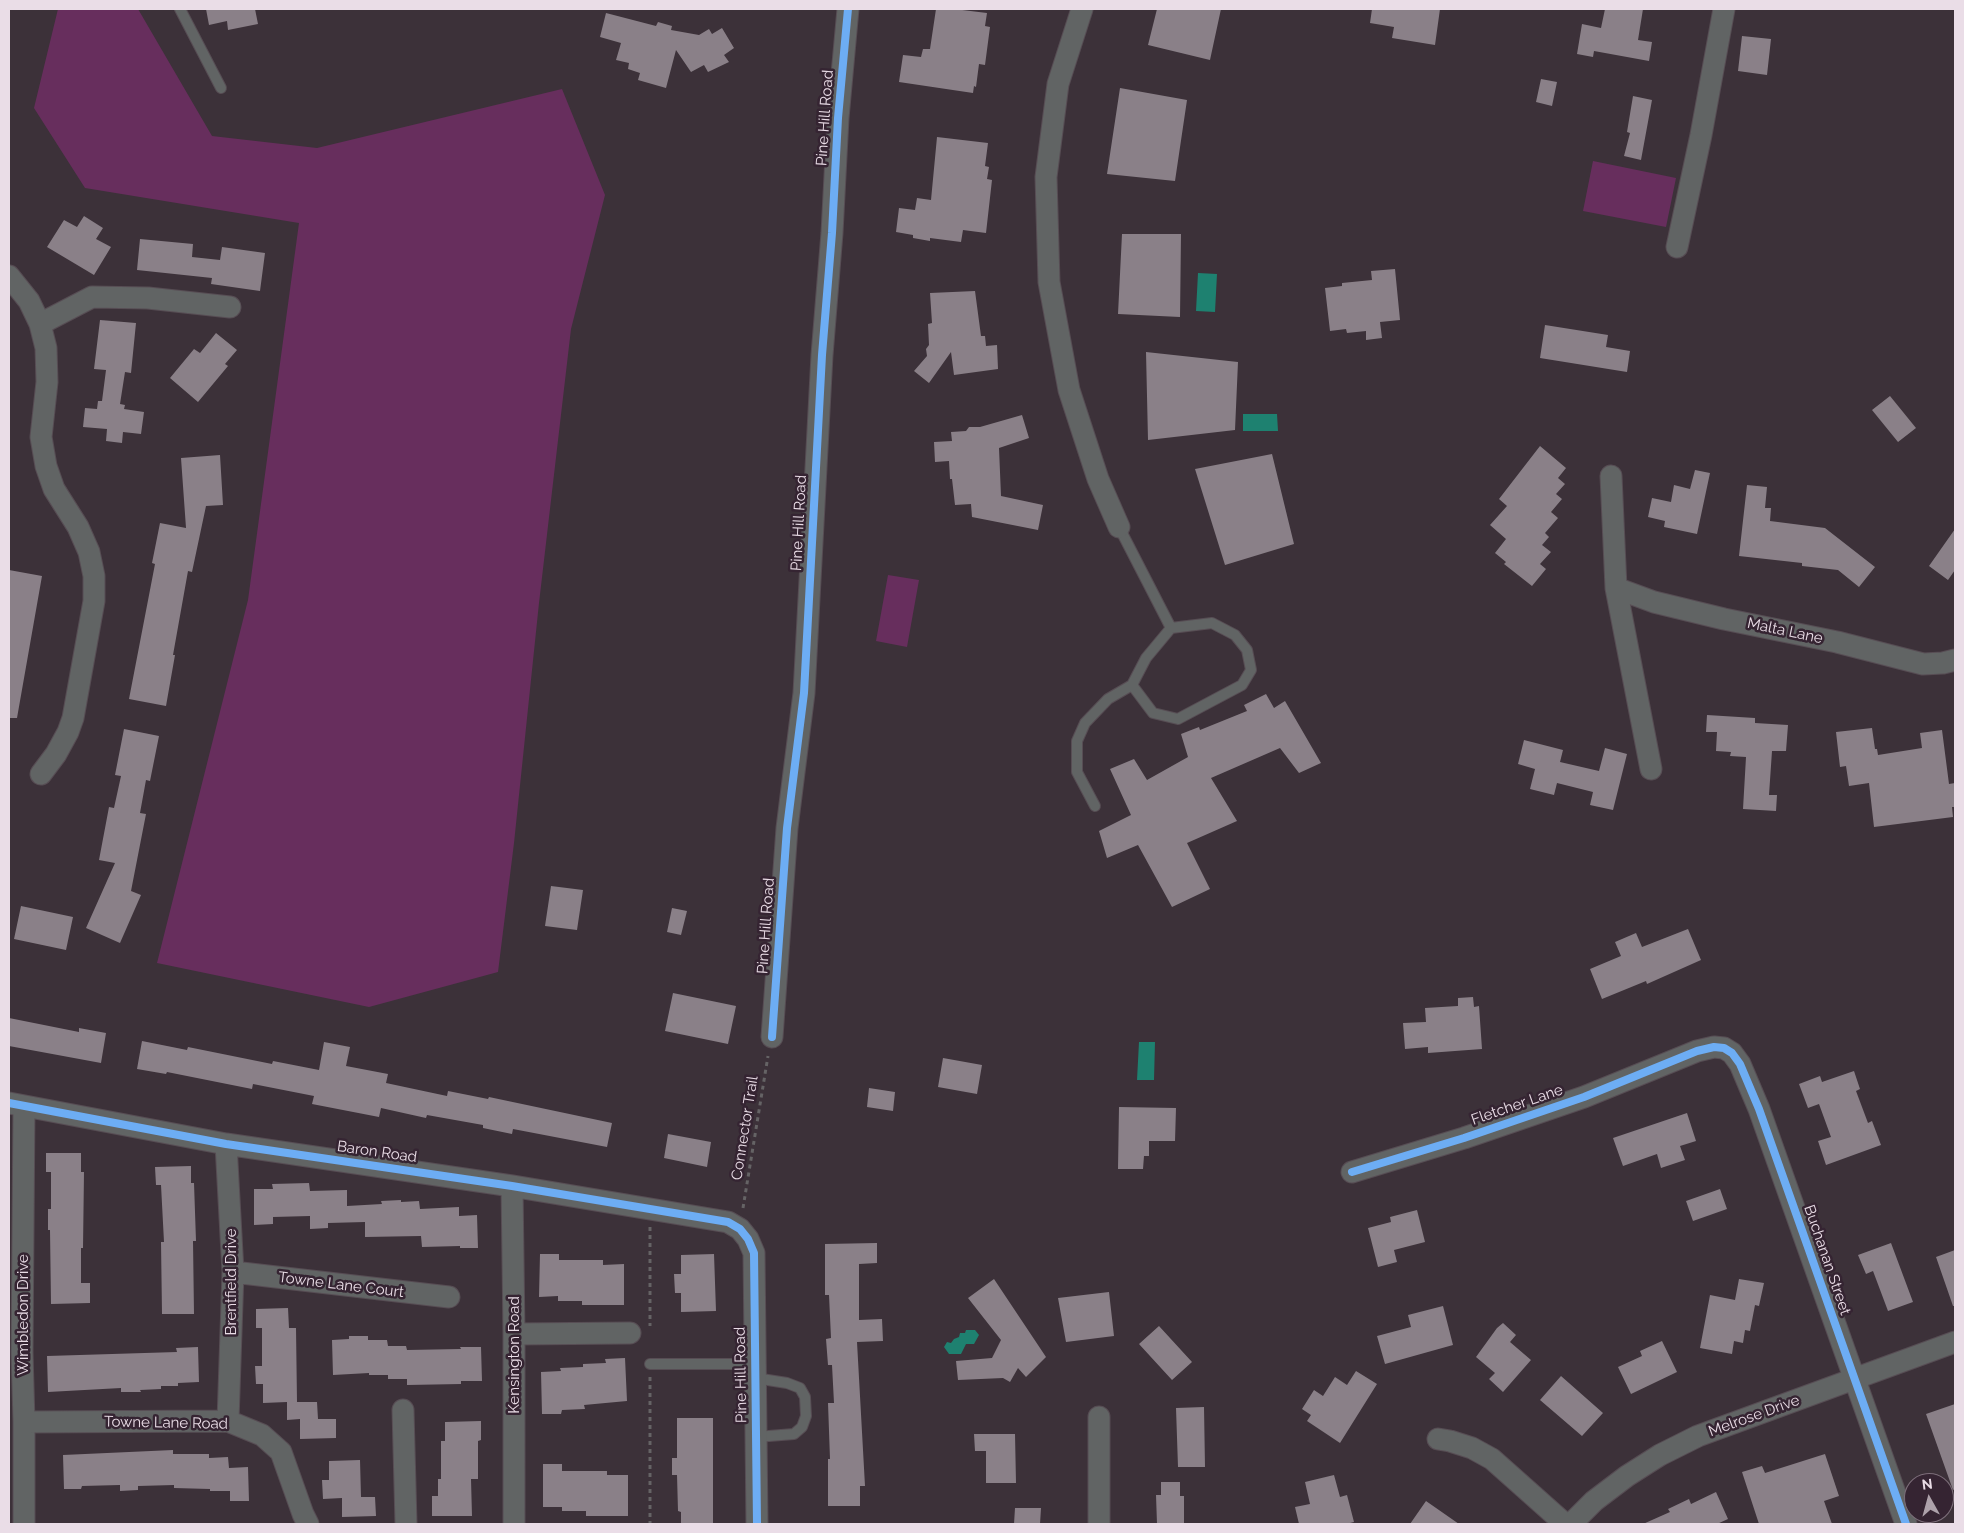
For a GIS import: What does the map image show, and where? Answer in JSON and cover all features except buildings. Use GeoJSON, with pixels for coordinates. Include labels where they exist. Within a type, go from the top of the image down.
{"type":"FeatureCollection","features":[{"type":"Feature","properties":{"kind":"street","name":"Pine Hill Road"},"geometry":{"type":"LineString","coordinates":[[772,1034],[787,828],[804,694],[822,355],[832,233],[838,118],[848,9]]}},
{"type":"Feature","properties":{"kind":"street"},"geometry":{"type":"LineString","coordinates":[[1082,9],[1058,84],[1046,177],[1050,282],[1068,390],[1098,479],[1119,527]]}},
{"type":"Feature","properties":{"kind":"street"},"geometry":{"type":"LineString","coordinates":[[1677,247],[1702,134],[1724,9]]}},
{"type":"Feature","properties":{"kind":"street"},"geometry":{"type":"LineString","coordinates":[[9,276],[29,301],[40,324],[46,348],[47,382],[41,437],[45,460],[54,489],[78,527],[89,552],[94,576],[94,601],[73,718],[56,754],[41,774]]}},
{"type":"Feature","properties":{"kind":"street"},"geometry":{"type":"LineString","coordinates":[[40,324],[92,297],[148,298],[230,307]]}},
{"type":"Feature","properties":{"kind":"street"},"geometry":{"type":"LineString","coordinates":[[1611,476],[1616,588],[1651,769]]}},
{"type":"Feature","properties":{"kind":"street","name":"Malta Lane"},"geometry":{"type":"LineString","coordinates":[[1616,588],[1654,602],[1837,642],[1923,664],[1955,660]]}},
{"type":"Feature","properties":{"kind":"street","name":"Buchanan Street"},"geometry":{"type":"LineString","coordinates":[[1687,1056],[1714,1047],[1724,1048],[1732,1053],[1740,1064],[1759,1109],[1906,1524]]}},
{"type":"Feature","properties":{"kind":"street","name":"Fletcher Lane"},"geometry":{"type":"LineString","coordinates":[[1352,1172],[1464,1138],[1575,1100],[1687,1056]]}},
{"type":"Feature","properties":{"kind":"street","name":"Baron Road"},"geometry":{"type":"LineString","coordinates":[[16,1105],[226,1144],[512,1186],[718,1219],[740,1229]]}},
{"type":"Feature","properties":{"kind":"street","name":"Wimbledon Drive"},"geometry":{"type":"LineString","coordinates":[[16,1105],[15,1352],[24,1422],[17,1475],[24,1524]]}},
{"type":"Feature","properties":{"kind":"street","name":"Brentfield Drive"},"geometry":{"type":"LineString","coordinates":[[226,1144],[233,1272],[228,1421]]}},
{"type":"Feature","properties":{"kind":"street","name":"Kensington Road"},"geometry":{"type":"LineString","coordinates":[[512,1186],[514,1524]]}},
{"type":"Feature","properties":{"kind":"street","name":"Pine Hill Road"},"geometry":{"type":"LineString","coordinates":[[740,1229],[748,1239],[754,1254],[757,1524]]}},
{"type":"Feature","properties":{"kind":"street","name":"Towne Lane Court"},"geometry":{"type":"LineString","coordinates":[[233,1272],[449,1297]]}},
{"type":"Feature","properties":{"kind":"street"},"geometry":{"type":"LineString","coordinates":[[514,1334],[630,1333]]}},
{"type":"Feature","properties":{"kind":"street","name":"Melrose Drive"},"geometry":{"type":"LineString","coordinates":[[1571,1524],[1594,1502],[1627,1476],[1660,1455],[1698,1436],[1955,1342]]}},
{"type":"Feature","properties":{"kind":"street"},"geometry":{"type":"LineString","coordinates":[[403,1410],[406,1524]]}},
{"type":"Feature","properties":{"kind":"street"},"geometry":{"type":"LineString","coordinates":[[1099,1418],[1099,1524]]}},
{"type":"Feature","properties":{"kind":"street","name":"Towne Lane Road"},"geometry":{"type":"LineString","coordinates":[[24,1422],[228,1421],[262,1435],[281,1452],[308,1524]]}},
{"type":"Feature","properties":{"kind":"street"},"geometry":{"type":"LineString","coordinates":[[1438,1439],[1472,1448],[1492,1459],[1565,1524]]}},
{"type":"Feature","properties":{"kind":"lane"},"geometry":{"type":"LineString","coordinates":[[180,9],[221,88]]}},
{"type":"Feature","properties":{"kind":"lane"},"geometry":{"type":"LineString","coordinates":[[1119,527],[1171,628]]}},
{"type":"Feature","properties":{"kind":"lane"},"geometry":{"type":"LineString","coordinates":[[1095,806],[1077,772],[1077,741],[1085,723],[1108,699],[1132,685],[1146,658],[1171,628],[1212,624],[1235,635],[1247,650],[1251,670],[1242,685],[1178,719],[1154,713],[1132,685]]}},
{"type":"Feature","properties":{"kind":"lane"},"geometry":{"type":"LineString","coordinates":[[650,1364],[755,1371],[800,1388],[805,1397],[806,1416],[802,1428],[794,1434],[756,1437]]}},
{"type":"Feature","properties":{"kind":"shaded area"},"geometry":{"type":"Polygon","coordinates":[[[58,9],[138,9],[212,136],[317,148],[562,89],[605,195],[571,329],[498,972],[369,1007],[157,963],[248,600],[299,223],[85,188],[34,108],[58,9]]]}},
{"type":"Feature","properties":{"kind":"shaded area"},"geometry":{"type":"Polygon","coordinates":[[[1593,161],[1676,178],[1666,227],[1583,211],[1593,161]]]}},
{"type":"Feature","properties":{"kind":"shaded area"},"geometry":{"type":"Polygon","coordinates":[[[1198,273],[1217,274],[1215,312],[1196,311],[1198,273]]]}},
{"type":"Feature","properties":{"kind":"shaded area"},"geometry":{"type":"Polygon","coordinates":[[[1243,414],[1277,414],[1278,431],[1243,431],[1243,414]]]}},
{"type":"Feature","properties":{"kind":"shaded area"},"geometry":{"type":"Polygon","coordinates":[[[888,575],[919,580],[907,647],[876,641],[888,575]]]}},
{"type":"Feature","properties":{"kind":"shaded area"},"geometry":{"type":"Polygon","coordinates":[[[1139,1042],[1155,1042],[1154,1080],[1137,1080],[1139,1042]]]}},
{"type":"Feature","properties":{"kind":"shaded area"},"geometry":{"type":"Polygon","coordinates":[[[966,1330],[975,1330],[979,1335],[974,1344],[966,1344],[961,1354],[949,1354],[944,1347],[947,1342],[951,1343],[959,1337],[960,1333],[965,1333],[966,1330]]]}},
{"type":"Feature","properties":{"kind":"cycle path"},"geometry":{"type":"LineString","coordinates":[[772,1037],[787,828],[804,693],[822,355],[832,233],[838,118],[848,9]]}},
{"type":"Feature","properties":{"kind":"cycle path"},"geometry":{"type":"LineString","coordinates":[[1352,1172],[1464,1138],[1584,1097],[1697,1051],[1714,1047],[1724,1048],[1732,1053],[1740,1064],[1759,1109],[1906,1524]]}},
{"type":"Feature","properties":{"kind":"cycle path"},"geometry":{"type":"LineString","coordinates":[[9,1103],[226,1144],[512,1186],[728,1222],[740,1229],[748,1239],[754,1253],[757,1524]]}}]}
